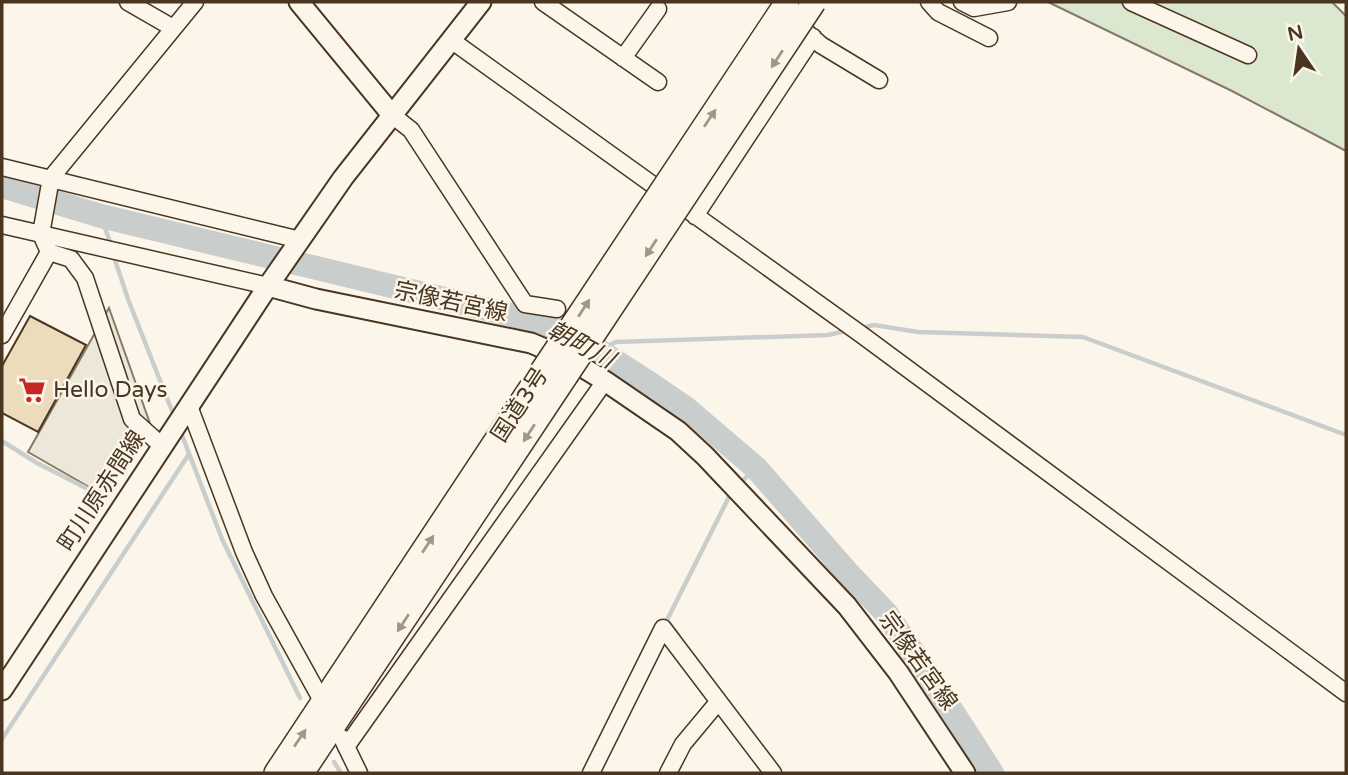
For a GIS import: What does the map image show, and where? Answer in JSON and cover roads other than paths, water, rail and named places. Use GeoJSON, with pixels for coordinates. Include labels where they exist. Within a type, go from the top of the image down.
{"type":"FeatureCollection","features":[{"type":"Feature","properties":{"kind":"highway","name":"国道3号"},"geometry":{"type":"LineString","coordinates":[[302,773],[336,726],[788,2]]}},
{"type":"Feature","properties":{"kind":"highway","name":"国道3号"},"geometry":{"type":"LineString","coordinates":[[276,773],[814,2]]}},
{"type":"Feature","properties":{"kind":"main road"},"geometry":{"type":"LineString","coordinates":[[299,2],[392,115]]}},
{"type":"Feature","properties":{"kind":"main road"},"geometry":{"type":"LineString","coordinates":[[268,286],[392,115],[481,2]]}},
{"type":"Feature","properties":{"kind":"main road","name":"宗像若宮線"},"geometry":{"type":"LineString","coordinates":[[268,286],[316,299],[531,343],[569,359],[678,431],[848,606],[898,673],[965,773]]}},
{"type":"Feature","properties":{"kind":"main road","name":"町川原赤間線"},"geometry":{"type":"LineString","coordinates":[[2,690],[161,444],[189,407],[268,286]]}},
{"type":"Feature","properties":{"kind":"street"},"geometry":{"type":"LineString","coordinates":[[128,2],[173,29]]}},
{"type":"Feature","properties":{"kind":"street"},"geometry":{"type":"LineString","coordinates":[[49,252],[41,234],[51,179],[195,2]]}},
{"type":"Feature","properties":{"kind":"street"},"geometry":{"type":"LineString","coordinates":[[543,2],[658,82]]}},
{"type":"Feature","properties":{"kind":"street"},"geometry":{"type":"LineString","coordinates":[[771,2],[813,37],[879,80]]}},
{"type":"Feature","properties":{"kind":"street"},"geometry":{"type":"LineString","coordinates":[[929,2],[938,12],[989,38]]}},
{"type":"Feature","properties":{"kind":"street"},"geometry":{"type":"LineString","coordinates":[[962,2],[974,8],[1008,2]]}},
{"type":"Feature","properties":{"kind":"street"},"geometry":{"type":"LineString","coordinates":[[1131,2],[1248,55]]}},
{"type":"Feature","properties":{"kind":"street"},"geometry":{"type":"LineString","coordinates":[[623,58],[658,9]]}},
{"type":"Feature","properties":{"kind":"street"},"geometry":{"type":"LineString","coordinates":[[695,216],[813,37]]}},
{"type":"Feature","properties":{"kind":"street"},"geometry":{"type":"LineString","coordinates":[[451,40],[852,328],[1346,693]]}},
{"type":"Feature","properties":{"kind":"street"},"geometry":{"type":"LineString","coordinates":[[392,115],[411,130],[526,304],[557,309]]}},
{"type":"Feature","properties":{"kind":"street"},"geometry":{"type":"LineString","coordinates":[[2,167],[300,240]]}},
{"type":"Feature","properties":{"kind":"street"},"geometry":{"type":"LineString","coordinates":[[2,225],[268,286]]}},
{"type":"Feature","properties":{"kind":"street"},"geometry":{"type":"LineString","coordinates":[[2,335],[49,252]]}},
{"type":"Feature","properties":{"kind":"street"},"geometry":{"type":"LineString","coordinates":[[49,252],[71,258],[85,278],[132,419],[161,444]]}},
{"type":"Feature","properties":{"kind":"street"},"geometry":{"type":"LineString","coordinates":[[346,747],[605,381]]}},
{"type":"Feature","properties":{"kind":"street"},"geometry":{"type":"LineString","coordinates":[[189,407],[233,524],[264,596],[324,703],[359,773]]}},
{"type":"Feature","properties":{"kind":"street"},"geometry":{"type":"LineString","coordinates":[[591,773],[663,628],[773,773]]}},
{"type":"Feature","properties":{"kind":"street"},"geometry":{"type":"LineString","coordinates":[[667,773],[683,744],[718,702]]}},
{"type":"Feature","properties":{"kind":"waterway","name":"朝町川"},"geometry":{"type":"LineString","coordinates":[[2,186],[101,216],[536,321],[598,350],[687,409],[756,468],[886,613],[992,773]]}},
{"type":"Feature","properties":{"kind":"waterway"},"geometry":{"type":"LineString","coordinates":[[101,216],[111,245]]}},
{"type":"Feature","properties":{"kind":"waterway"},"geometry":{"type":"LineString","coordinates":[[113,254],[174,416]]}},
{"type":"Feature","properties":{"kind":"waterway"},"geometry":{"type":"LineString","coordinates":[[862,328],[874,325],[918,332],[1083,337],[1346,435]]}},
{"type":"Feature","properties":{"kind":"waterway"},"geometry":{"type":"LineString","coordinates":[[598,350],[616,342],[828,335],[850,330]]}},
{"type":"Feature","properties":{"kind":"waterway"},"geometry":{"type":"LineString","coordinates":[[180,430],[222,539],[300,698]]}},
{"type":"Feature","properties":{"kind":"waterway"},"geometry":{"type":"LineString","coordinates":[[2,441],[37,463],[88,489]]}},
{"type":"Feature","properties":{"kind":"waterway"},"geometry":{"type":"LineString","coordinates":[[2,739],[189,454]]}},
{"type":"Feature","properties":{"kind":"waterway"},"geometry":{"type":"LineString","coordinates":[[738,485],[756,468]]}},
{"type":"Feature","properties":{"kind":"waterway"},"geometry":{"type":"LineString","coordinates":[[678,635],[667,620],[732,491]]}},
{"type":"Feature","properties":{"kind":"waterway"},"geometry":{"type":"LineString","coordinates":[[334,762],[341,773]]}},
{"type":"Feature","properties":{"kind":"place","name":"Hello Days"},"geometry":{"type":"Point","coordinates":[32,390]}}]}
